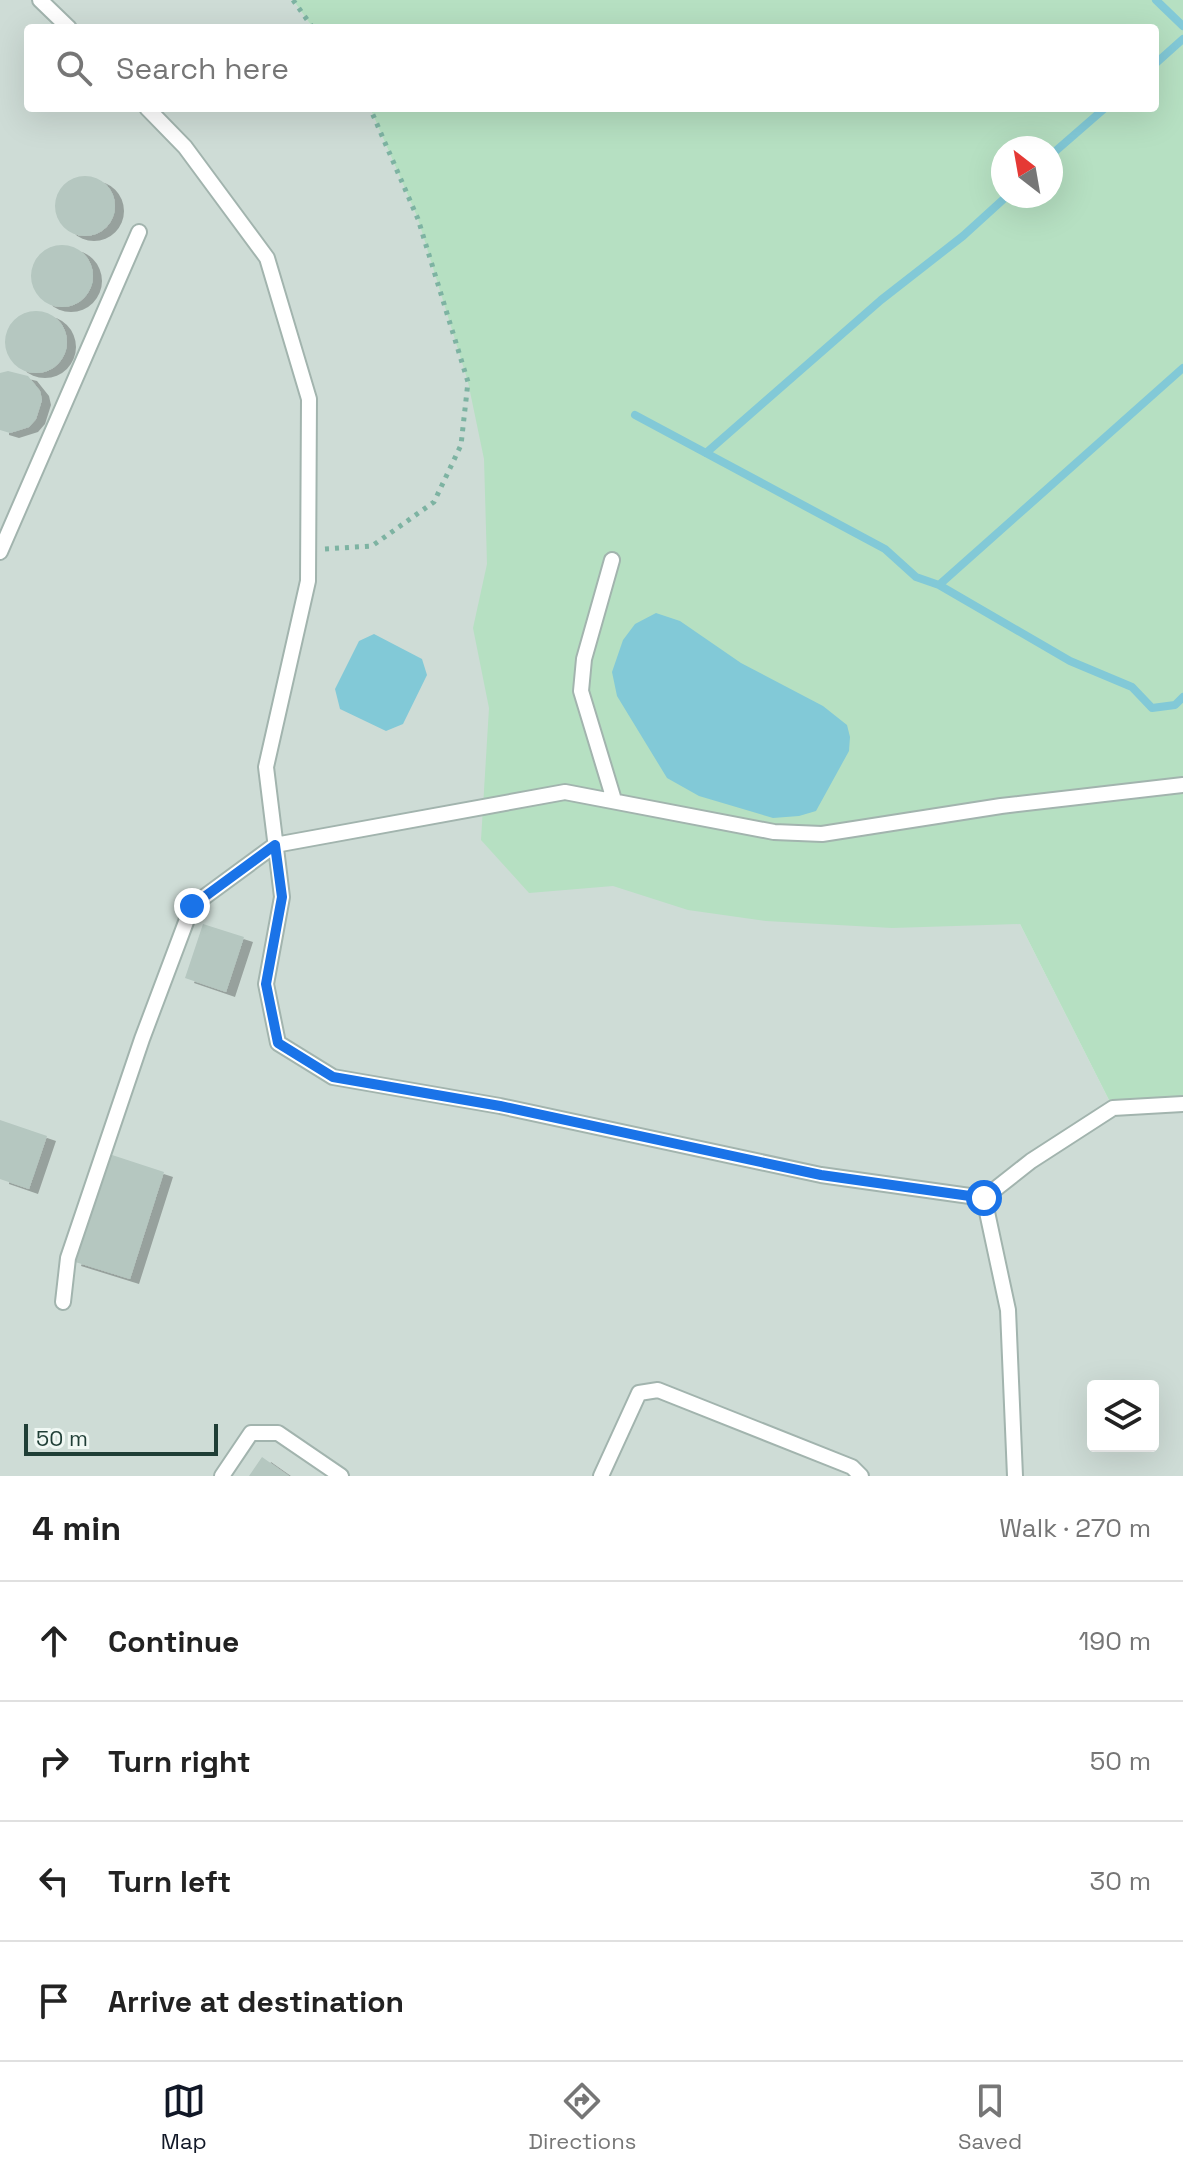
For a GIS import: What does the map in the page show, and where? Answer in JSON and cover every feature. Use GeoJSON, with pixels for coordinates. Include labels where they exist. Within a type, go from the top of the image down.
{"type":"FeatureCollection","features":[{"type":"Feature","properties":{"kind":"lane"},"geometry":{"type":"LineString","coordinates":[[40,0],[65,24]]}},
{"type":"Feature","properties":{"kind":"lane"},"geometry":{"type":"LineString","coordinates":[[151,112],[185,147],[267,258],[309,399],[308,581],[266,767],[282,897],[266,984],[278,1043],[333,1077],[500,1106],[821,1175],[984,1198],[1031,1161],[1113,1108],[1183,1104]]}},
{"type":"Feature","properties":{"kind":"lane"},"geometry":{"type":"LineString","coordinates":[[0,552],[139,232]]}},
{"type":"Feature","properties":{"kind":"lane"},"geometry":{"type":"LineString","coordinates":[[612,560],[584,659],[581,691],[614,800]]}},
{"type":"Feature","properties":{"kind":"lane"},"geometry":{"type":"LineString","coordinates":[[63,1302],[68,1258],[142,1039],[192,906],[275,845],[565,792],[774,832],[822,834],[1001,806],[1183,785]]}},
{"type":"Feature","properties":{"kind":"lane"},"geometry":{"type":"LineString","coordinates":[[984,1198],[1008,1310],[1015,1476]]}},
{"type":"Feature","properties":{"kind":"lane"},"geometry":{"type":"LineString","coordinates":[[601,1476],[639,1393],[658,1390],[852,1467],[861,1476]]}},
{"type":"Feature","properties":{"kind":"lane"},"geometry":{"type":"LineString","coordinates":[[222,1476],[251,1433],[278,1433],[341,1476]]}},
{"type":"Feature","properties":{"kind":"path"},"geometry":{"type":"LineString","coordinates":[[293,0],[310,24]]}},
{"type":"Feature","properties":{"kind":"path"},"geometry":{"type":"LineString","coordinates":[[308,551],[372,546],[434,502],[461,445],[468,382],[418,219],[372,112]]}},
{"type":"Feature","properties":{"kind":"shaded area"},"geometry":{"type":"Polygon","coordinates":[[[0,0],[293,0],[310,24],[24,24],[24,112],[372,112],[418,219],[1020,924],[1113,1108],[1183,1104],[1183,1476],[0,1476],[0,0]]]}},
{"type":"Feature","properties":{"kind":"green space"},"geometry":{"type":"Polygon","coordinates":[[[293,0],[1183,0],[1183,1104],[1113,1108],[1020,924],[892,928],[766,921],[688,910],[613,886],[529,893],[481,840],[489,708],[473,628],[487,564],[484,459],[468,382],[418,219],[372,112],[1159,112],[1159,24],[310,24],[293,0]]]}},
{"type":"Feature","properties":{"kind":"water"},"geometry":{"type":"Polygon","coordinates":[[[656,613],[680,621],[741,663],[823,706],[847,725],[849,751],[816,811],[773,818],[699,796],[667,778],[617,696],[612,672],[623,640],[635,624],[656,613]]]}},
{"type":"Feature","properties":{"kind":"water"},"geometry":{"type":"Polygon","coordinates":[[[374,634],[422,659],[427,675],[403,724],[386,731],[340,709],[335,689],[359,641],[374,634]]]}},
{"type":"Feature","properties":{"kind":"building"},"geometry":{"type":"Polygon","coordinates":[[[85,176],[107,184],[115,206],[107,228],[85,236],[63,228],[55,206],[63,184],[85,176]]]}},
{"type":"Feature","properties":{"kind":"building"},"geometry":{"type":"Polygon","coordinates":[[[62,245],[84,254],[93,276],[84,298],[62,307],[40,298],[31,276],[40,254],[62,245]]]}},
{"type":"Feature","properties":{"kind":"building"},"geometry":{"type":"Polygon","coordinates":[[[36,311],[58,320],[67,342],[58,364],[36,373],[14,364],[5,342],[14,320],[36,311]]]}},
{"type":"Feature","properties":{"kind":"building"},"geometry":{"type":"Polygon","coordinates":[[[8,371],[28,376],[40,391],[42,400],[36,419],[29,427],[10,433],[0,430],[0,373],[8,371]]]}},
{"type":"Feature","properties":{"kind":"building"},"geometry":{"type":"Polygon","coordinates":[[[203,924],[244,937],[226,992],[185,978],[203,924]]]}},
{"type":"Feature","properties":{"kind":"building"},"geometry":{"type":"Polygon","coordinates":[[[0,1120],[47,1136],[29,1189],[0,1179],[0,1120]]]}},
{"type":"Feature","properties":{"kind":"building"},"geometry":{"type":"Polygon","coordinates":[[[106,1153],[164,1172],[130,1279],[72,1261],[106,1153]]]}},
{"type":"Feature","properties":{"kind":"building"},"geometry":{"type":"Polygon","coordinates":[[[262,1457],[289,1476],[249,1476],[262,1457]]]}},
{"type":"Feature","properties":{"kind":"waterway"},"geometry":{"type":"LineString","coordinates":[[1156,0],[1183,26]]}},
{"type":"Feature","properties":{"kind":"waterway"},"geometry":{"type":"LineString","coordinates":[[1159,60],[1183,39]]}},
{"type":"Feature","properties":{"kind":"waterway"},"geometry":{"type":"LineString","coordinates":[[1063,145],[1100,112]]}},
{"type":"Feature","properties":{"kind":"waterway"},"geometry":{"type":"LineString","coordinates":[[706,453],[881,300],[994,208]]}},
{"type":"Feature","properties":{"kind":"waterway"},"geometry":{"type":"LineString","coordinates":[[635,415],[885,549],[916,577],[939,585],[1183,368]]}},
{"type":"Feature","properties":{"kind":"waterway"},"geometry":{"type":"LineString","coordinates":[[939,585],[1070,661],[1132,687],[1152,708],[1175,705],[1183,697]]}},
{"type":"Feature","properties":{"kind":"route"},"geometry":{"type":"LineString","coordinates":[[192,906],[275,845],[282,897],[266,984],[278,1043],[333,1077],[500,1106],[821,1175],[984,1198]]}}]}
